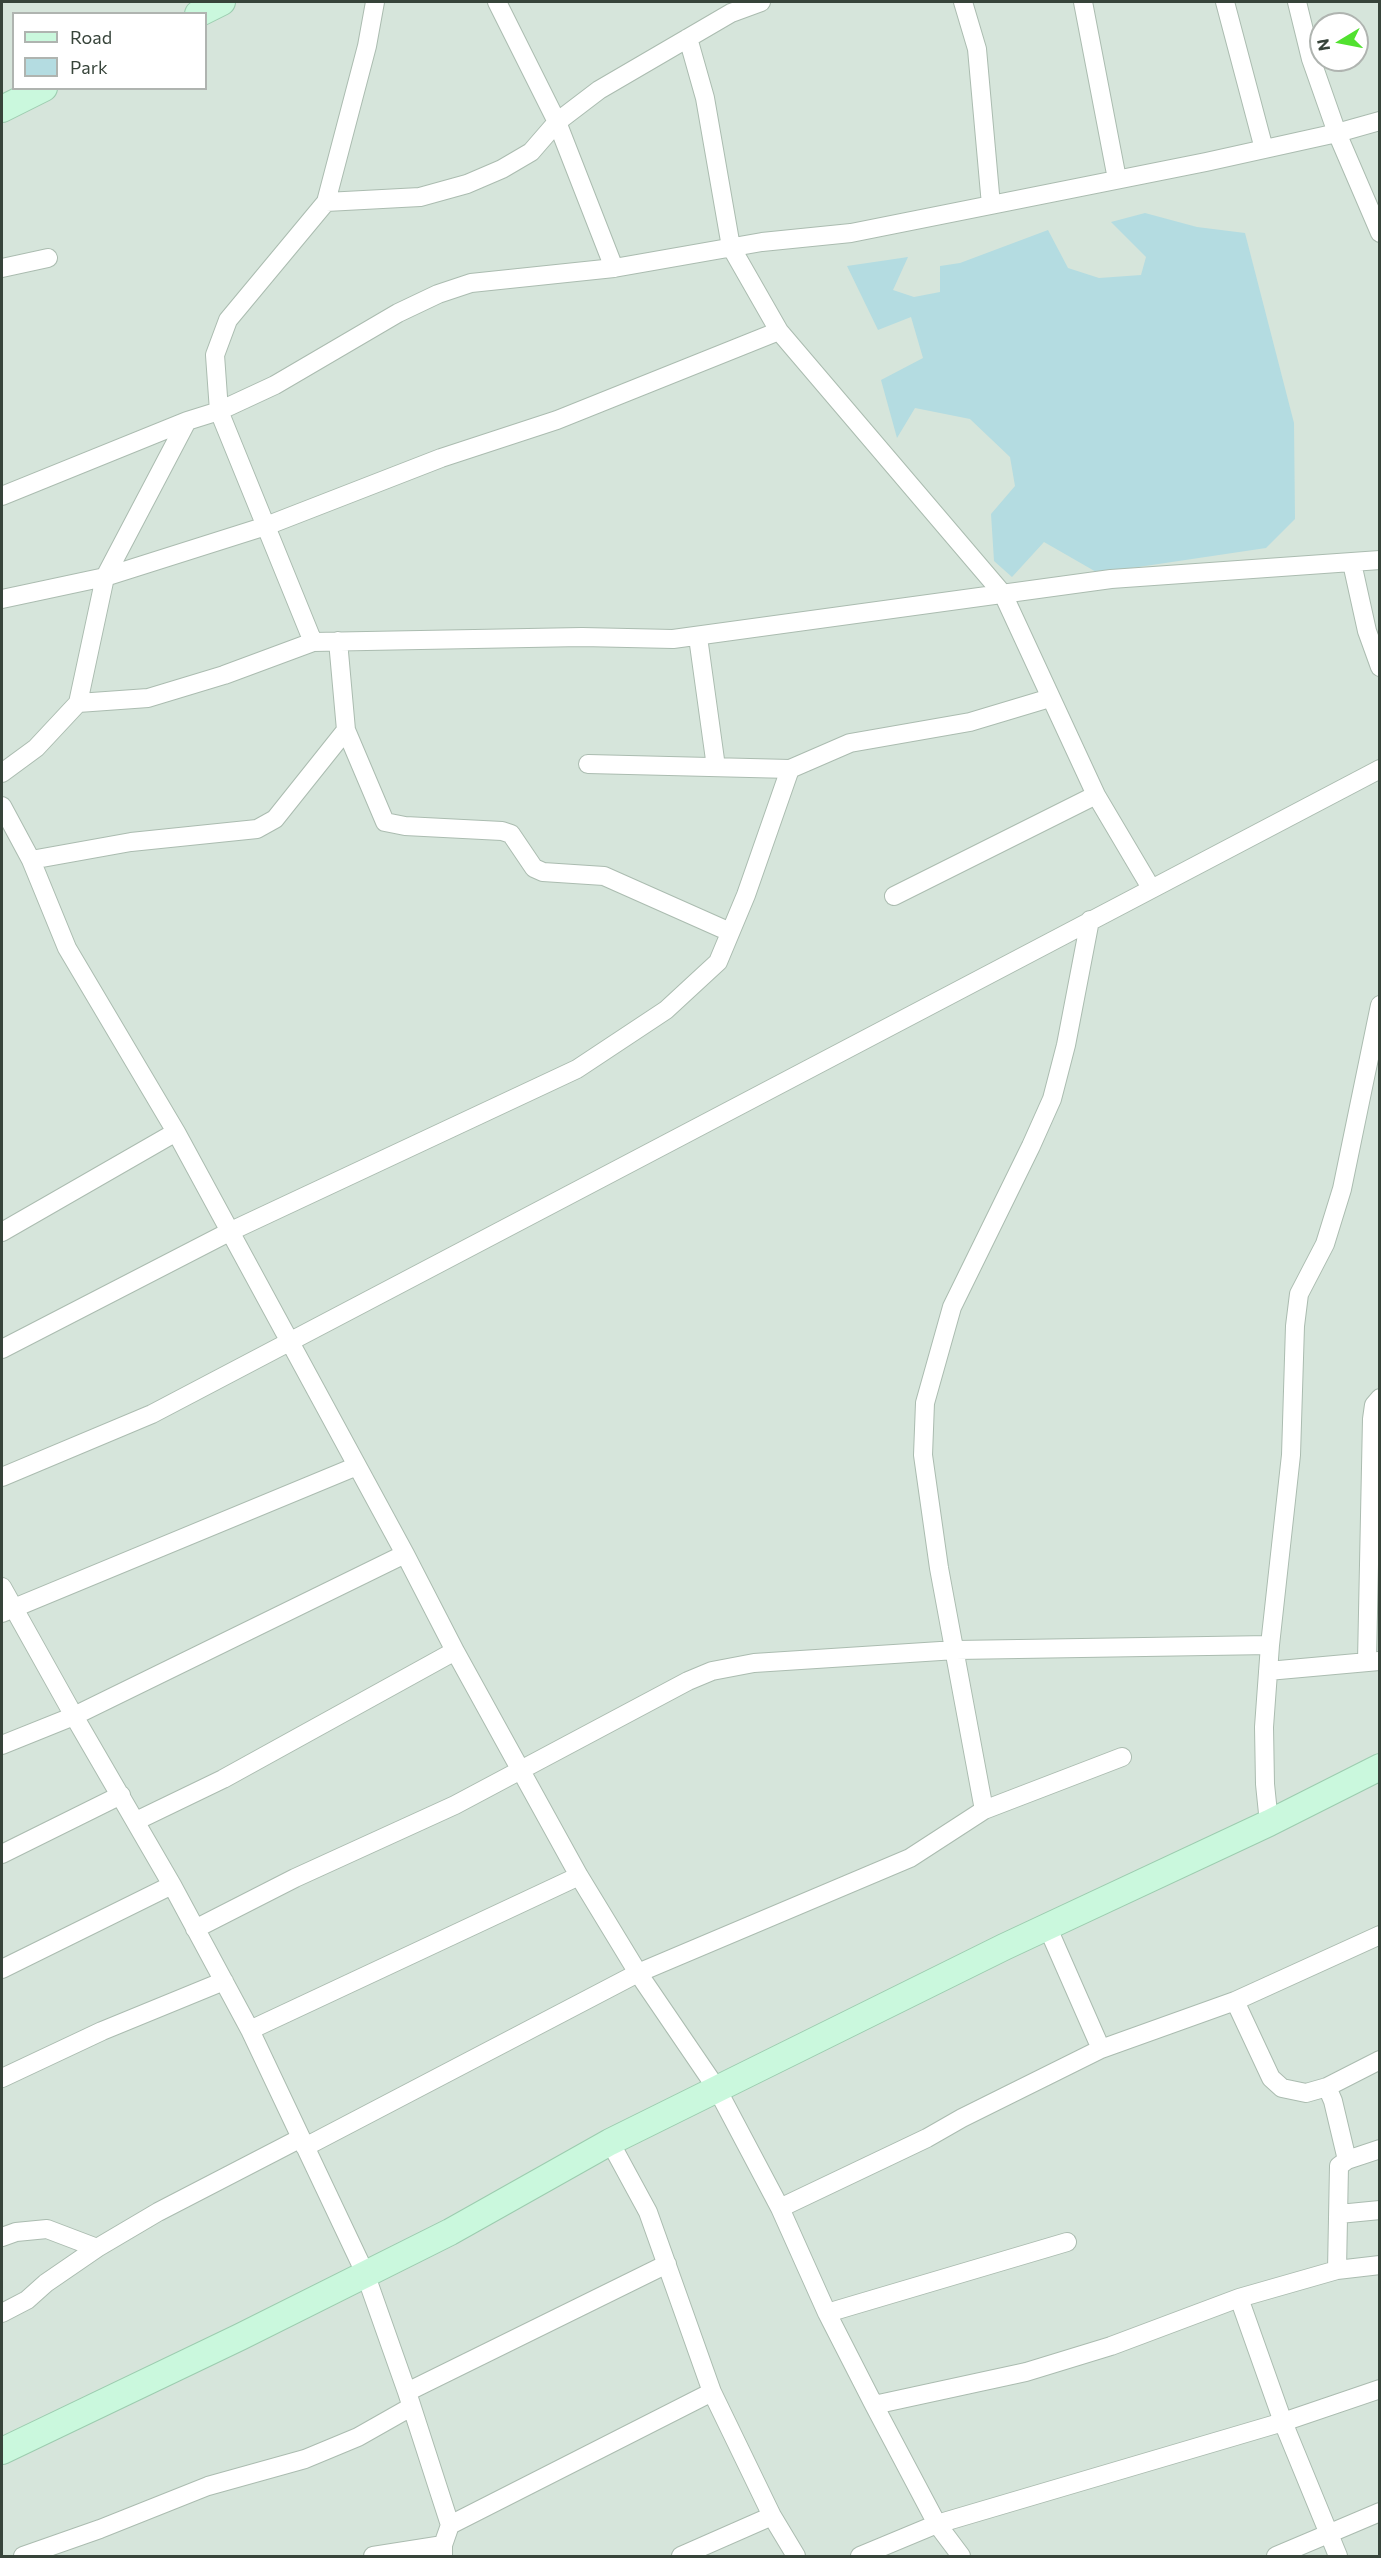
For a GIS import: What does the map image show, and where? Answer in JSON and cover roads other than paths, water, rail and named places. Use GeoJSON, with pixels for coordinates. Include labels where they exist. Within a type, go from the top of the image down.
{"type":"FeatureCollection","features":[{"type":"Feature","properties":{"kind":"street"},"geometry":{"type":"LineString","coordinates":[[202,12],[222,2]]}},
{"type":"Feature","properties":{"kind":"street"},"geometry":{"type":"LineString","coordinates":[[313,642],[219,411],[215,355],[228,320],[326,202],[367,46],[375,2]]}},
{"type":"Feature","properties":{"kind":"street"},"geometry":{"type":"LineString","coordinates":[[497,2],[557,122],[614,268]]}},
{"type":"Feature","properties":{"kind":"street"},"geometry":{"type":"LineString","coordinates":[[326,202],[420,198],[467,184],[502,169],[531,152],[557,122],[599,90],[731,13],[761,2]]}},
{"type":"Feature","properties":{"kind":"street"},"geometry":{"type":"LineString","coordinates":[[963,2],[977,49],[991,205]]}},
{"type":"Feature","properties":{"kind":"street"},"geometry":{"type":"LineString","coordinates":[[1083,2],[1117,179]]}},
{"type":"Feature","properties":{"kind":"street"},"geometry":{"type":"LineString","coordinates":[[1225,2],[1264,149]]}},
{"type":"Feature","properties":{"kind":"street"},"geometry":{"type":"LineString","coordinates":[[1297,2],[1311,59],[1337,133],[1380,233]]}},
{"type":"Feature","properties":{"kind":"street"},"geometry":{"type":"LineString","coordinates":[[688,38],[705,98],[731,247],[780,331],[1003,594],[1096,795],[1152,888]]}},
{"type":"Feature","properties":{"kind":"street"},"geometry":{"type":"LineString","coordinates":[[2,110],[40,90]]}},
{"type":"Feature","properties":{"kind":"street"},"geometry":{"type":"LineString","coordinates":[[2,496],[219,411],[275,385],[388,319],[438,294],[471,283],[614,268],[762,242],[851,233],[1264,149],[1380,121]]}},
{"type":"Feature","properties":{"kind":"street"},"geometry":{"type":"LineString","coordinates":[[2,268],[48,258]]}},
{"type":"Feature","properties":{"kind":"street"},"geometry":{"type":"LineString","coordinates":[[2,599],[105,578],[266,526],[441,458],[557,420],[780,331]]}},
{"type":"Feature","properties":{"kind":"street"},"geometry":{"type":"LineString","coordinates":[[2,772],[36,748],[78,703],[105,578],[187,422]]}},
{"type":"Feature","properties":{"kind":"street"},"geometry":{"type":"LineString","coordinates":[[78,703],[148,698],[224,675],[313,642],[582,637],[673,639],[1112,579],[1380,560]]}},
{"type":"Feature","properties":{"kind":"street"},"geometry":{"type":"LineString","coordinates":[[1352,563],[1367,631],[1380,667]]}},
{"type":"Feature","properties":{"kind":"street"},"geometry":{"type":"LineString","coordinates":[[698,637],[716,767]]}},
{"type":"Feature","properties":{"kind":"street"},"geometry":{"type":"LineString","coordinates":[[338,641],[346,730],[386,822],[405,826],[502,831],[511,834],[534,868],[543,872],[604,876],[730,932]]}},
{"type":"Feature","properties":{"kind":"street"},"geometry":{"type":"LineString","coordinates":[[588,764],[790,769],[850,743],[970,722],[1050,698]]}},
{"type":"Feature","properties":{"kind":"street"},"geometry":{"type":"LineString","coordinates":[[31,860],[131,842],[257,829],[275,819],[346,730]]}},
{"type":"Feature","properties":{"kind":"street"},"geometry":{"type":"LineString","coordinates":[[2,1349],[229,1232],[577,1069],[666,1010],[718,962],[746,895],[790,769]]}},
{"type":"Feature","properties":{"kind":"street"},"geometry":{"type":"LineString","coordinates":[[2,1477],[152,1414],[287,1341],[1380,769]]}},
{"type":"Feature","properties":{"kind":"street"},"geometry":{"type":"LineString","coordinates":[[894,896],[1096,795]]}},
{"type":"Feature","properties":{"kind":"street"},"geometry":{"type":"LineString","coordinates":[[2,806],[31,860],[67,948],[176,1132],[287,1341],[579,1876],[638,1973],[717,2089],[780,2208],[827,2313],[874,2405],[938,2524],[961,2556]]}},
{"type":"Feature","properties":{"kind":"street"},"geometry":{"type":"LineString","coordinates":[[984,1810],[939,1568],[923,1455],[925,1403],[952,1307],[1052,1099],[1066,1045],[1090,920]]}},
{"type":"Feature","properties":{"kind":"street"},"geometry":{"type":"LineString","coordinates":[[1269,1823],[1265,1784],[1264,1727],[1270,1646],[1291,1455],[1295,1326],[1299,1294],[1325,1244],[1342,1189],[1380,1005]]}},
{"type":"Feature","properties":{"kind":"street"},"geometry":{"type":"LineString","coordinates":[[2,1232],[176,1132]]}},
{"type":"Feature","properties":{"kind":"street"},"geometry":{"type":"LineString","coordinates":[[1268,1671],[1373,1661],[1372,1419],[1374,1405],[1380,1398]]}},
{"type":"Feature","properties":{"kind":"street"},"geometry":{"type":"LineString","coordinates":[[7,1610],[357,1466]]}},
{"type":"Feature","properties":{"kind":"street"},"geometry":{"type":"LineString","coordinates":[[2,1745],[74,1716],[405,1554]]}},
{"type":"Feature","properties":{"kind":"street"},"geometry":{"type":"LineString","coordinates":[[2,1587],[7,1610],[121,1795],[250,2030],[365,2273],[450,2525],[443,2551],[374,2556]]}},
{"type":"Feature","properties":{"kind":"street"},"geometry":{"type":"LineString","coordinates":[[195,1929],[295,1878],[455,1805],[688,1681],[712,1671],[754,1663],[956,1650],[1270,1646]]}},
{"type":"Feature","properties":{"kind":"street"},"geometry":{"type":"LineString","coordinates":[[136,1821],[223,1779],[455,1651]]}},
{"type":"Feature","properties":{"kind":"street"},"geometry":{"type":"LineString","coordinates":[[2,2313],[27,2300],[46,2283],[97,2248],[158,2212],[303,2142],[638,1973],[910,1858],[984,1810],[1122,1757]]}},
{"type":"Feature","properties":{"kind":"street"},"geometry":{"type":"LineString","coordinates":[[2,2451],[240,2337],[450,2232],[610,2142],[1047,1926],[1269,1823],[1380,1767]]}},
{"type":"Feature","properties":{"kind":"street"},"geometry":{"type":"LineString","coordinates":[[2,1854],[121,1795]]}},
{"type":"Feature","properties":{"kind":"street"},"geometry":{"type":"LineString","coordinates":[[250,2030],[579,1876]]}},
{"type":"Feature","properties":{"kind":"street"},"geometry":{"type":"LineString","coordinates":[[2,1969],[172,1885]]}},
{"type":"Feature","properties":{"kind":"street"},"geometry":{"type":"LineString","coordinates":[[1047,1926],[1101,2049]]}},
{"type":"Feature","properties":{"kind":"street"},"geometry":{"type":"LineString","coordinates":[[780,2208],[927,2138],[962,2118],[1101,2049],[1235,2001],[1380,1935]]}},
{"type":"Feature","properties":{"kind":"street"},"geometry":{"type":"LineString","coordinates":[[2,2078],[102,2031],[224,1981]]}},
{"type":"Feature","properties":{"kind":"street"},"geometry":{"type":"LineString","coordinates":[[1235,2001],[1271,2078],[1281,2088],[1306,2093],[1327,2087],[1380,2060]]}},
{"type":"Feature","properties":{"kind":"street"},"geometry":{"type":"LineString","coordinates":[[1327,2087],[1333,2101],[1347,2160]]}},
{"type":"Feature","properties":{"kind":"street"},"geometry":{"type":"LineString","coordinates":[[610,2142],[648,2212],[712,2392],[772,2516],[796,2556]]}},
{"type":"Feature","properties":{"kind":"street"},"geometry":{"type":"LineString","coordinates":[[1337,2270],[1338,2170],[1341,2163],[1347,2160],[1380,2149]]}},
{"type":"Feature","properties":{"kind":"street"},"geometry":{"type":"LineString","coordinates":[[1339,2214],[1380,2210]]}},
{"type":"Feature","properties":{"kind":"street"},"geometry":{"type":"LineString","coordinates":[[2,2237],[16,2232],[47,2229],[97,2248]]}},
{"type":"Feature","properties":{"kind":"street"},"geometry":{"type":"LineString","coordinates":[[827,2313],[1067,2242]]}},
{"type":"Feature","properties":{"kind":"street"},"geometry":{"type":"LineString","coordinates":[[23,2556],[100,2529],[208,2486],[305,2459],[358,2437],[409,2400],[667,2264]]}},
{"type":"Feature","properties":{"kind":"street"},"geometry":{"type":"LineString","coordinates":[[874,2405],[1026,2372],[1111,2346],[1239,2298],[1337,2270],[1380,2265]]}},
{"type":"Feature","properties":{"kind":"street"},"geometry":{"type":"LineString","coordinates":[[1239,2298],[1283,2422],[1338,2556]]}},
{"type":"Feature","properties":{"kind":"street"},"geometry":{"type":"LineString","coordinates":[[860,2556],[938,2524],[1283,2422],[1380,2389]]}},
{"type":"Feature","properties":{"kind":"street"},"geometry":{"type":"LineString","coordinates":[[450,2525],[712,2392]]}},
{"type":"Feature","properties":{"kind":"street"},"geometry":{"type":"LineString","coordinates":[[1276,2556],[1328,2536],[1380,2512]]}},
{"type":"Feature","properties":{"kind":"street"},"geometry":{"type":"LineString","coordinates":[[681,2556],[772,2516]]}}]}
